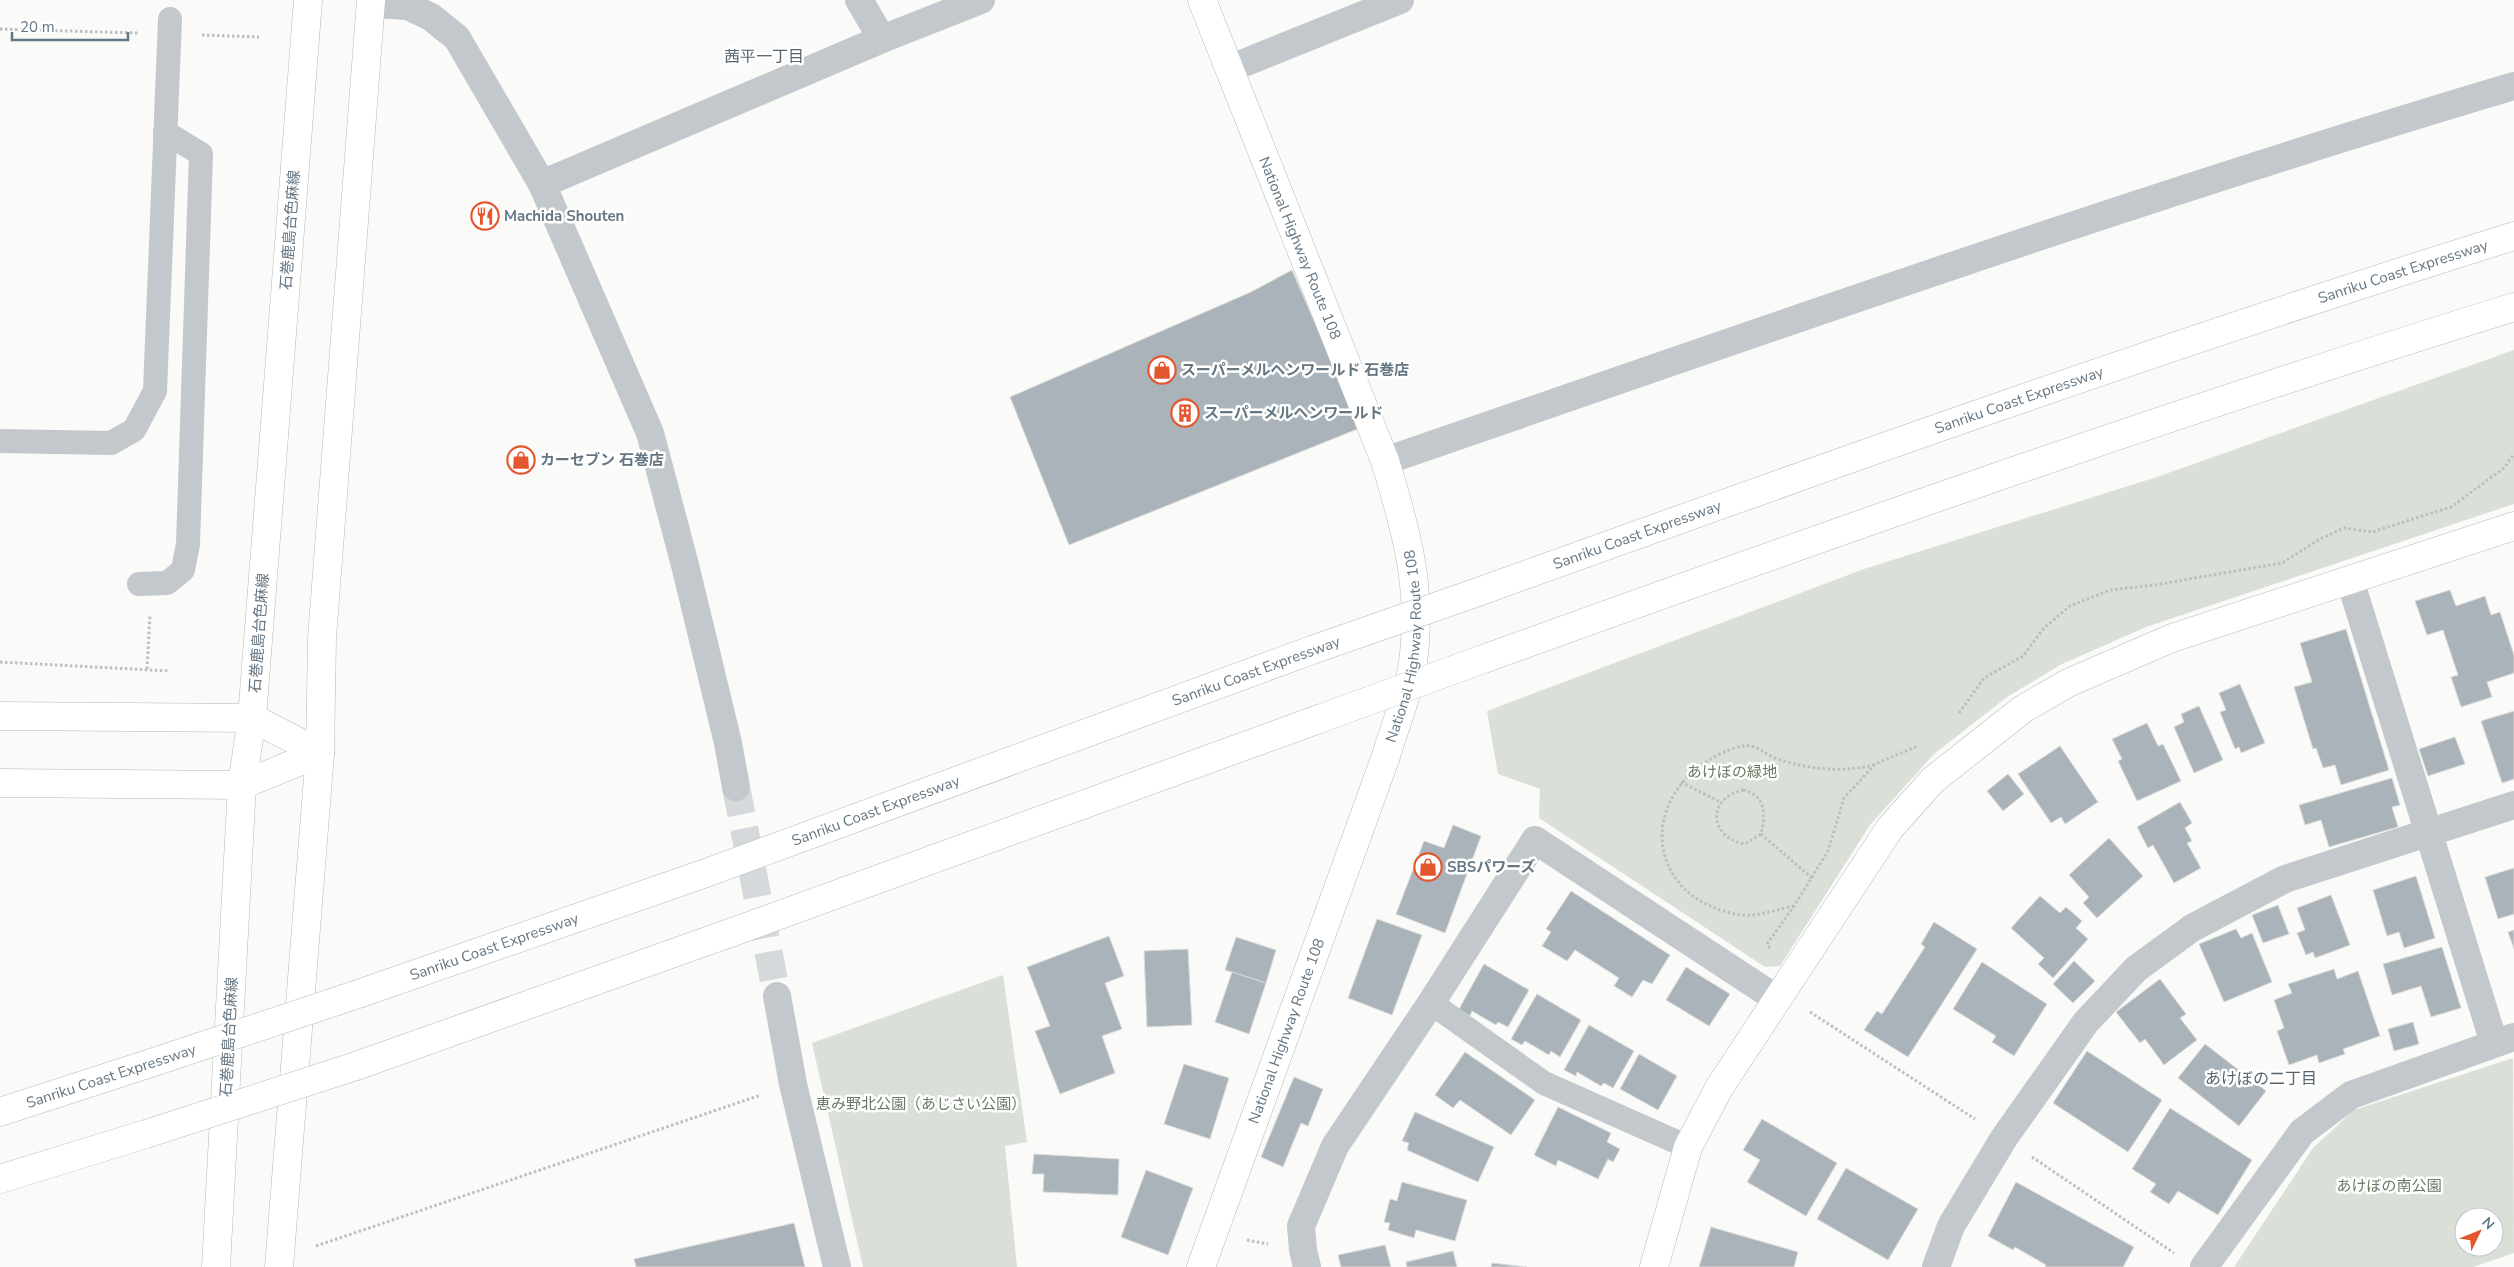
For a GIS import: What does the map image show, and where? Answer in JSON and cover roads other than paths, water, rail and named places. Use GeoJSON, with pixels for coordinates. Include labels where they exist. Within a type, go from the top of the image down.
{"type":"FeatureCollection","features":[{"type":"Feature","properties":{"kind":"main road","name":"石巻鹿島台色麻線"},"geometry":{"type":"LineString","coordinates":[[216,1267],[242,785],[252,718],[308,0]]}},
{"type":"Feature","properties":{"kind":"main road","name":"National Highway Route 108"},"geometry":{"type":"LineString","coordinates":[[1201,1267],[1383,766],[1412,671],[1417,628],[1414,577],[1406,530],[1385,461],[1202,0]]}},
{"type":"Feature","properties":{"kind":"main road"},"geometry":{"type":"LineString","coordinates":[[279,1267],[320,753],[322,638],[371,2]]}},
{"type":"Feature","properties":{"kind":"main road","name":"Sanriku Coast Expressway"},"geometry":{"type":"LineString","coordinates":[[4,1110],[361,993],[715,870],[1312,650],[1749,494],[2186,342],[2514,236]]}},
{"type":"Feature","properties":{"kind":"main road"},"geometry":{"type":"LineString","coordinates":[[0,1179],[356,1066],[730,934],[1780,552],[2217,402],[2514,307]]}},
{"type":"Feature","properties":{"kind":"main road"},"geometry":{"type":"LineString","coordinates":[[1654,1267],[1688,1147],[1719,1088],[1890,828],[1933,780],[2022,709],[2068,683],[2172,638],[2514,526]]}},
{"type":"Feature","properties":{"kind":"main road"},"geometry":{"type":"LineString","coordinates":[[0,716],[252,718],[320,753]]}},
{"type":"Feature","properties":{"kind":"main road"},"geometry":{"type":"LineString","coordinates":[[0,783],[242,785],[320,753]]}},
{"type":"Feature","properties":{"kind":"street"},"geometry":{"type":"LineString","coordinates":[[859,0],[882,39]]}},
{"type":"Feature","properties":{"kind":"street"},"geometry":{"type":"LineString","coordinates":[[542,184],[882,39],[981,0]]}},
{"type":"Feature","properties":{"kind":"street"},"geometry":{"type":"LineString","coordinates":[[1229,69],[1400,0]]}},
{"type":"Feature","properties":{"kind":"street"},"geometry":{"type":"LineString","coordinates":[[371,2],[408,6],[431,16],[457,38],[542,184],[650,433],[690,584],[728,743],[736,787]]}},
{"type":"Feature","properties":{"kind":"street"},"geometry":{"type":"LineString","coordinates":[[1385,461],[2020,242],[2390,123],[2514,86]]}},
{"type":"Feature","properties":{"kind":"street"},"geometry":{"type":"LineString","coordinates":[[2204,1267],[2302,1132],[2351,1094],[2504,1040],[2428,831],[2350,580]]}},
{"type":"Feature","properties":{"kind":"street"},"geometry":{"type":"LineString","coordinates":[[1936,1267],[1951,1226],[2004,1138],[2086,1022],[2136,969],[2192,928],[2285,878],[2514,805]]}},
{"type":"Feature","properties":{"kind":"street"},"geometry":{"type":"LineString","coordinates":[[1305,1258],[1301,1226],[1335,1146],[1431,1003],[1535,840],[1777,999]]}},
{"type":"Feature","properties":{"kind":"street"},"geometry":{"type":"LineString","coordinates":[[777,996],[793,1084],[837,1267]]}},
{"type":"Feature","properties":{"kind":"lane"},"geometry":{"type":"LineString","coordinates":[[0,440],[111,444],[134,430],[155,391],[170,19]]}},
{"type":"Feature","properties":{"kind":"lane"},"geometry":{"type":"LineString","coordinates":[[146,583],[167,583],[183,570],[188,544],[201,154],[165,132]]}},
{"type":"Feature","properties":{"kind":"lane"},"geometry":{"type":"LineString","coordinates":[[1431,1003],[1544,1083],[1688,1147]]}},
{"type":"Feature","properties":{"kind":"tunnel"},"geometry":{"type":"LineString","coordinates":[[736,787],[777,996]]}},
{"type":"Feature","properties":{"kind":"place","name":"Machida Shouten"},"geometry":{"type":"Point","coordinates":[485,216]}},
{"type":"Feature","properties":{"kind":"place","name":"スーパーメルヘンワールド 石巻店"},"geometry":{"type":"Point","coordinates":[1162,370]}},
{"type":"Feature","properties":{"kind":"place","name":"スーパーメルヘンワールド"},"geometry":{"type":"Point","coordinates":[1185,413]}},
{"type":"Feature","properties":{"kind":"place","name":"カーセブン 石巻店"},"geometry":{"type":"Point","coordinates":[521,460]}},
{"type":"Feature","properties":{"kind":"place","name":"SBSパワーズ"},"geometry":{"type":"Point","coordinates":[1428,867]}},
{"type":"Feature","properties":{"kind":"district","name":"茜平一丁目"},"geometry":{"type":"Point","coordinates":[764,57]}},
{"type":"Feature","properties":{"kind":"district","name":"あけぼの二丁目"},"geometry":{"type":"Point","coordinates":[2261,1079]}},
{"type":"Feature","properties":{"kind":"park label","name":"あけぼの緑地"},"geometry":{"type":"Point","coordinates":[1732,772]}},
{"type":"Feature","properties":{"kind":"park label","name":"恵み野北公園（あじさい公園）"},"geometry":{"type":"Point","coordinates":[921,1104]}},
{"type":"Feature","properties":{"kind":"park label","name":"あけぼの南公園"},"geometry":{"type":"Point","coordinates":[2389,1186]}}]}
